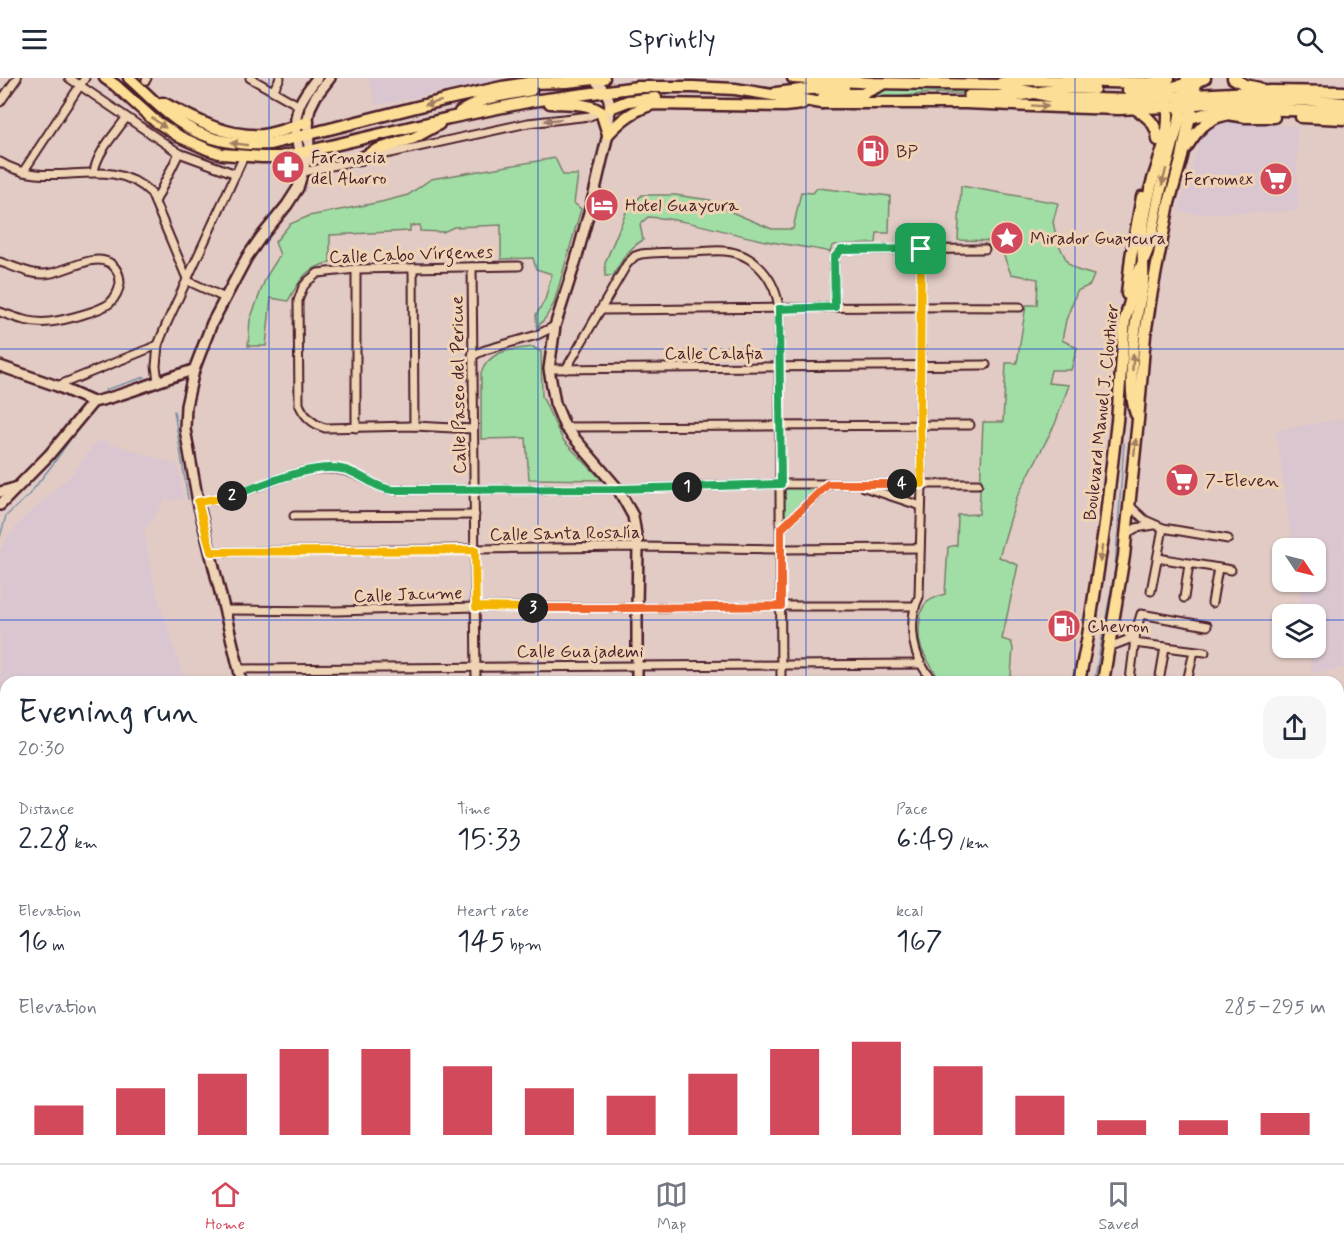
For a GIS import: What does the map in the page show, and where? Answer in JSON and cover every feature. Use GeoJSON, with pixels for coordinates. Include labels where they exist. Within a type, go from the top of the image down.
{"type":"FeatureCollection","features":[{"type":"Feature","properties":{"kind":"main road"},"geometry":{"type":"LineString","coordinates":[[105,78],[154,120],[180,137],[207,149],[222,154],[304,160],[448,118],[532,101],[606,92],[637,83],[748,91],[818,103]]}},
{"type":"Feature","properties":{"kind":"main road"},"geometry":{"type":"LineString","coordinates":[[129,78],[178,122],[194,131],[224,141],[249,145],[270,144],[480,92],[519,85],[604,78]]}},
{"type":"Feature","properties":{"kind":"main road"},"geometry":{"type":"LineString","coordinates":[[523,78],[541,83]]}},
{"type":"Feature","properties":{"kind":"main road"},"geometry":{"type":"LineString","coordinates":[[794,78],[879,83],[995,85],[1070,99],[1164,98],[1212,102],[1243,109],[1344,110]]}},
{"type":"Feature","properties":{"kind":"main road"},"geometry":{"type":"LineString","coordinates":[[995,85],[1008,81],[1028,80],[1147,83],[1169,78]]}},
{"type":"Feature","properties":{"kind":"main road"},"geometry":{"type":"LineString","coordinates":[[1233,78],[1245,85],[1271,91]]}},
{"type":"Feature","properties":{"kind":"main road"},"geometry":{"type":"LineString","coordinates":[[609,134],[626,116],[654,104],[784,106],[818,103],[910,102],[1136,108],[1164,98],[1196,80],[1212,102],[1229,115]]}},
{"type":"Feature","properties":{"kind":"main road","name":"Boulevard Manuel J. Clouthier"},"geometry":{"type":"LineString","coordinates":[[1104,676],[1126,534],[1145,335],[1151,296],[1169,203],[1182,157],[1188,100],[1196,80]]}},
{"type":"Feature","properties":{"kind":"main road"},"geometry":{"type":"LineString","coordinates":[[358,160],[376,150],[414,138],[489,98],[567,82]]}},
{"type":"Feature","properties":{"kind":"main road"},"geometry":{"type":"LineString","coordinates":[[532,101],[590,106],[605,110],[628,101],[651,98],[740,98],[793,90],[879,83]]}},
{"type":"Feature","properties":{"kind":"main road"},"geometry":{"type":"LineString","coordinates":[[818,103],[827,94],[862,94],[879,83]]}},
{"type":"Feature","properties":{"kind":"main road"},"geometry":{"type":"LineString","coordinates":[[1138,420],[1133,406],[1132,383],[1143,282],[1142,234],[1148,200],[1167,128],[1164,98],[1147,83]]}},
{"type":"Feature","properties":{"kind":"main road"},"geometry":{"type":"LineString","coordinates":[[115,85],[148,96],[199,121],[226,131],[264,135],[308,122]]}},
{"type":"Feature","properties":{"kind":"main road"},"geometry":{"type":"LineString","coordinates":[[1125,319],[1129,266],[1138,213],[1153,153],[1158,140],[1167,128],[1212,102],[1271,91],[1344,92]]}},
{"type":"Feature","properties":{"kind":"main road"},"geometry":{"type":"LineString","coordinates":[[910,102],[932,96],[1015,96],[1034,93]]}},
{"type":"Feature","properties":{"kind":"main road"},"geometry":{"type":"LineString","coordinates":[[1212,102],[1235,99],[1275,99],[1344,103]]}},
{"type":"Feature","properties":{"kind":"main road"},"geometry":{"type":"LineString","coordinates":[[1136,108],[1148,116],[1156,130],[1158,140]]}},
{"type":"Feature","properties":{"kind":"main road"},"geometry":{"type":"LineString","coordinates":[[605,110],[609,134]]}},
{"type":"Feature","properties":{"kind":"main road"},"geometry":{"type":"LineString","coordinates":[[1182,157],[1190,141],[1204,124],[1216,117],[1229,115],[1344,119]]}},
{"type":"Feature","properties":{"kind":"main road","name":"Boulevard Manuel J. Clouthier"},"geometry":{"type":"LineString","coordinates":[[1080,676],[1105,524],[1117,421],[1125,319],[1133,287],[1150,244],[1160,192],[1185,119]]}},
{"type":"Feature","properties":{"kind":"street"},"geometry":{"type":"LineString","coordinates":[[0,102],[17,78]]}},
{"type":"Feature","properties":{"kind":"street"},"geometry":{"type":"LineString","coordinates":[[69,78],[179,153],[236,174]]}},
{"type":"Feature","properties":{"kind":"street"},"geometry":{"type":"LineString","coordinates":[[23,172],[86,78]]}},
{"type":"Feature","properties":{"kind":"street"},"geometry":{"type":"LineString","coordinates":[[250,78],[298,105]]}},
{"type":"Feature","properties":{"kind":"street"},"geometry":{"type":"LineString","coordinates":[[273,91],[279,78]]}},
{"type":"Feature","properties":{"kind":"street"},"geometry":{"type":"LineString","coordinates":[[304,160],[296,138],[298,105],[317,78]]}},
{"type":"Feature","properties":{"kind":"street"},"geometry":{"type":"LineString","coordinates":[[241,676],[198,502],[186,429],[186,406],[194,370],[212,323],[247,257],[287,206],[298,188],[309,134],[310,108],[330,78]]}},
{"type":"Feature","properties":{"kind":"street"},"geometry":{"type":"LineString","coordinates":[[304,160],[358,160],[528,123],[590,116],[605,110],[609,100],[606,92],[594,79]]}},
{"type":"Feature","properties":{"kind":"street"},"geometry":{"type":"LineString","coordinates":[[94,172],[95,164],[126,118]]}},
{"type":"Feature","properties":{"kind":"street"},"geometry":{"type":"LineString","coordinates":[[609,134],[579,249],[555,326],[549,369],[555,402],[565,427],[618,489],[633,516],[638,547],[637,676]]}},
{"type":"Feature","properties":{"kind":"street"},"geometry":{"type":"LineString","coordinates":[[156,202],[179,153]]}},
{"type":"Feature","properties":{"kind":"street"},"geometry":{"type":"LineString","coordinates":[[158,381],[156,366],[158,345],[244,156]]}},
{"type":"Feature","properties":{"kind":"street"},"geometry":{"type":"LineString","coordinates":[[0,162],[23,172],[40,176],[94,172],[127,176],[142,184],[156,202],[188,281],[225,298]]}},
{"type":"Feature","properties":{"kind":"street"},"geometry":{"type":"LineString","coordinates":[[921,249],[922,484],[919,597],[915,606],[912,633],[921,664],[930,676]]}},
{"type":"Feature","properties":{"kind":"street"},"geometry":{"type":"LineString","coordinates":[[835,307],[834,258],[841,250],[985,249]]}},
{"type":"Feature","properties":{"kind":"street"},"geometry":{"type":"LineString","coordinates":[[566,369],[627,264],[635,256],[646,253],[726,251],[745,256],[757,264],[774,286],[779,309],[781,676]]}},
{"type":"Feature","properties":{"kind":"street"},"geometry":{"type":"LineString","coordinates":[[0,262],[36,274],[45,274],[92,260],[100,260],[112,265],[120,278],[120,286],[111,302],[66,319],[46,323],[21,320],[0,312]]}},
{"type":"Feature","properties":{"kind":"street","name":"Calle Cabo Vírgenes"},"geometry":{"type":"LineString","coordinates":[[356,428],[319,426],[303,413],[299,404],[298,302],[308,281],[318,273],[356,269],[519,266]]}},
{"type":"Feature","properties":{"kind":"street","name":"Calle Paseo del Pericue"},"geometry":{"type":"LineString","coordinates":[[472,267],[476,676]]}},
{"type":"Feature","properties":{"kind":"street"},"geometry":{"type":"LineString","coordinates":[[413,268],[414,426]]}},
{"type":"Feature","properties":{"kind":"street"},"geometry":{"type":"LineString","coordinates":[[356,269],[356,428],[414,426],[473,429]]}},
{"type":"Feature","properties":{"kind":"street"},"geometry":{"type":"LineString","coordinates":[[600,310],[1020,307]]}},
{"type":"Feature","properties":{"kind":"street"},"geometry":{"type":"LineString","coordinates":[[472,356],[537,335],[555,326]]}},
{"type":"Feature","properties":{"kind":"street"},"geometry":{"type":"LineString","coordinates":[[57,386],[158,345]]}},
{"type":"Feature","properties":{"kind":"street","name":"Calle Calafia"},"geometry":{"type":"LineString","coordinates":[[549,369],[986,365]]}},
{"type":"Feature","properties":{"kind":"street"},"geometry":{"type":"LineString","coordinates":[[0,366],[57,386],[93,402],[112,398],[194,370]]}},
{"type":"Feature","properties":{"kind":"street"},"geometry":{"type":"LineString","coordinates":[[0,505],[49,455],[93,402]]}},
{"type":"Feature","properties":{"kind":"street"},"geometry":{"type":"LineString","coordinates":[[565,427],[970,425]]}},
{"type":"Feature","properties":{"kind":"street"},"geometry":{"type":"LineString","coordinates":[[198,502],[230,496],[301,472],[324,469],[343,470],[386,489],[618,489],[781,484],[978,484]]}},
{"type":"Feature","properties":{"kind":"street"},"geometry":{"type":"LineString","coordinates":[[781,529],[828,484]]}},
{"type":"Feature","properties":{"kind":"street"},"geometry":{"type":"LineString","coordinates":[[857,484],[921,506]]}},
{"type":"Feature","properties":{"kind":"street"},"geometry":{"type":"LineString","coordinates":[[0,492],[18,488]]}},
{"type":"Feature","properties":{"kind":"street"},"geometry":{"type":"LineString","coordinates":[[1129,505],[1145,520],[1160,526],[1228,539]]}},
{"type":"Feature","properties":{"kind":"street"},"geometry":{"type":"LineString","coordinates":[[294,516],[475,515]]}},
{"type":"Feature","properties":{"kind":"street"},"geometry":{"type":"LineString","coordinates":[[1126,534],[1136,528],[1160,526]]}},
{"type":"Feature","properties":{"kind":"street"},"geometry":{"type":"LineString","coordinates":[[1151,591],[1158,558],[1160,526]]}},
{"type":"Feature","properties":{"kind":"street","name":"Calle Santa Rosalía"},"geometry":{"type":"LineString","coordinates":[[211,552],[638,547],[920,548]]}},
{"type":"Feature","properties":{"kind":"street"},"geometry":{"type":"LineString","coordinates":[[1158,558],[1231,570]]}},
{"type":"Feature","properties":{"kind":"street"},"geometry":{"type":"LineString","coordinates":[[1184,598],[1189,564]]}},
{"type":"Feature","properties":{"kind":"street"},"geometry":{"type":"LineString","coordinates":[[1212,603],[1218,568]]}},
{"type":"Feature","properties":{"kind":"street","name":"Calle Jacume"},"geometry":{"type":"LineString","coordinates":[[225,610],[915,606]]}},
{"type":"Feature","properties":{"kind":"street"},"geometry":{"type":"LineString","coordinates":[[1130,676],[1141,614],[1207,626]]}},
{"type":"Feature","properties":{"kind":"street"},"geometry":{"type":"LineString","coordinates":[[1114,623],[1135,640],[1165,647],[1205,652]]}},
{"type":"Feature","properties":{"kind":"street"},"geometry":{"type":"LineString","coordinates":[[1109,647],[1135,640]]}},
{"type":"Feature","properties":{"kind":"street"},"geometry":{"type":"LineString","coordinates":[[1160,676],[1165,647]]}},
{"type":"Feature","properties":{"kind":"street"},"geometry":{"type":"LineString","coordinates":[[1188,676],[1194,651]]}},
{"type":"Feature","properties":{"kind":"street","name":"Calle Guajademi"},"geometry":{"type":"LineString","coordinates":[[239,669],[921,664]]}},
{"type":"Feature","properties":{"kind":"shaded area"},"geometry":{"type":"Polygon","coordinates":[[[368,78],[499,78],[502,80],[376,105],[368,78]]]}},
{"type":"Feature","properties":{"kind":"shaded area"},"geometry":{"type":"Polygon","coordinates":[[[1218,122],[1298,126],[1298,211],[1196,214],[1178,211],[1200,139],[1218,122]]]}},
{"type":"Feature","properties":{"kind":"shaded area"},"geometry":{"type":"Polygon","coordinates":[[[1344,419],[1344,668],[1312,673],[1310,658],[1326,658],[1326,604],[1301,604],[1300,592],[1326,592],[1326,538],[1291,538],[1276,430],[1344,419]]]}},
{"type":"Feature","properties":{"kind":"shaded area"},"geometry":{"type":"Polygon","coordinates":[[[100,440],[178,465],[183,499],[165,500],[144,532],[156,592],[184,676],[0,676],[0,551],[20,522],[74,472],[100,440]]]}},
{"type":"Feature","properties":{"kind":"green space"},"geometry":{"type":"Polygon","coordinates":[[[888,87],[1007,92],[1004,95],[931,93],[889,98],[864,98],[888,87]]]}},
{"type":"Feature","properties":{"kind":"green space"},"geometry":{"type":"Polygon","coordinates":[[[555,158],[563,175],[578,175],[574,203],[581,209],[554,303],[537,328],[536,315],[545,300],[552,274],[536,269],[533,258],[501,259],[501,225],[454,227],[443,232],[420,231],[420,225],[410,226],[410,231],[330,235],[330,262],[314,268],[304,276],[288,301],[271,298],[266,346],[248,346],[250,320],[266,277],[280,255],[275,242],[290,224],[309,216],[408,195],[431,179],[555,158]]]}},
{"type":"Feature","properties":{"kind":"green space"},"geometry":{"type":"Polygon","coordinates":[[[961,186],[1058,203],[1053,222],[1057,241],[1068,263],[1077,270],[1094,275],[1090,285],[1077,291],[1066,320],[1062,340],[1077,348],[1071,370],[1051,370],[1048,383],[1069,385],[1055,424],[1017,497],[999,557],[1018,565],[1002,639],[1011,642],[1013,648],[1011,676],[937,676],[919,640],[922,608],[931,600],[945,594],[948,547],[957,545],[958,515],[979,514],[983,422],[1003,422],[1006,363],[1017,363],[1026,305],[1037,305],[1038,279],[1011,274],[998,241],[958,240],[961,186]]]}},
{"type":"Feature","properties":{"kind":"green space"},"geometry":{"type":"Polygon","coordinates":[[[817,188],[890,196],[889,233],[877,233],[876,243],[835,245],[832,246],[830,252],[766,241],[689,223],[648,217],[640,224],[643,240],[625,256],[613,276],[605,276],[605,263],[627,210],[642,195],[675,195],[710,200],[729,211],[772,229],[793,229],[801,192],[813,193],[817,188]]]}},
{"type":"Feature","properties":{"kind":"green space"},"geometry":{"type":"Polygon","coordinates":[[[533,347],[541,352],[542,396],[563,440],[602,480],[529,479],[526,438],[481,439],[481,373],[485,365],[490,359],[503,352],[533,347]]]}},
{"type":"Feature","properties":{"kind":"green space"},"geometry":{"type":"Polygon","coordinates":[[[820,487],[784,521],[785,488],[820,487]]]}},
{"type":"Feature","properties":{"kind":"waterway"},"geometry":{"type":"LineString","coordinates":[[105,390],[145,377]]}},
{"type":"Feature","properties":{"kind":"waterway"},"geometry":{"type":"LineString","coordinates":[[174,411],[188,499]]}},
{"type":"Feature","properties":{"kind":"waterway"},"geometry":{"type":"LineString","coordinates":[[0,537],[6,516],[28,496],[81,424]]}},
{"type":"Feature","properties":{"kind":"waterway"},"geometry":{"type":"LineString","coordinates":[[1095,676],[1115,569],[1124,443]]}},
{"type":"Feature","properties":{"kind":"place","name":"BP"},"geometry":{"type":"Point","coordinates":[873,151]}},
{"type":"Feature","properties":{"kind":"place","name":"Farmacia del Ahorro"},"geometry":{"type":"Point","coordinates":[288,167]}},
{"type":"Feature","properties":{"kind":"place","name":"Ferromex"},"geometry":{"type":"Point","coordinates":[1276,179]}},
{"type":"Feature","properties":{"kind":"place","name":"Hotel Guaycura"},"geometry":{"type":"Point","coordinates":[602,205]}},
{"type":"Feature","properties":{"kind":"place","name":"Mirador Guaycura"},"geometry":{"type":"Point","coordinates":[1007,238]}},
{"type":"Feature","properties":{"kind":"place","name":"7-Eleven"},"geometry":{"type":"Point","coordinates":[1182,480]}},
{"type":"Feature","properties":{"kind":"place","name":"Chevron"},"geometry":{"type":"Point","coordinates":[1064,626]}},
{"type":"Feature","properties":{"kind":"route"},"geometry":{"type":"LineString","coordinates":[[921,249],[922,484],[828,484],[781,529],[781,606],[476,607],[475,550],[211,552],[198,502],[230,496],[301,472],[324,469],[343,470],[358,475],[376,486],[393,490],[618,489],[781,484],[779,309],[835,307],[834,258],[841,250],[921,249]]}}]}
